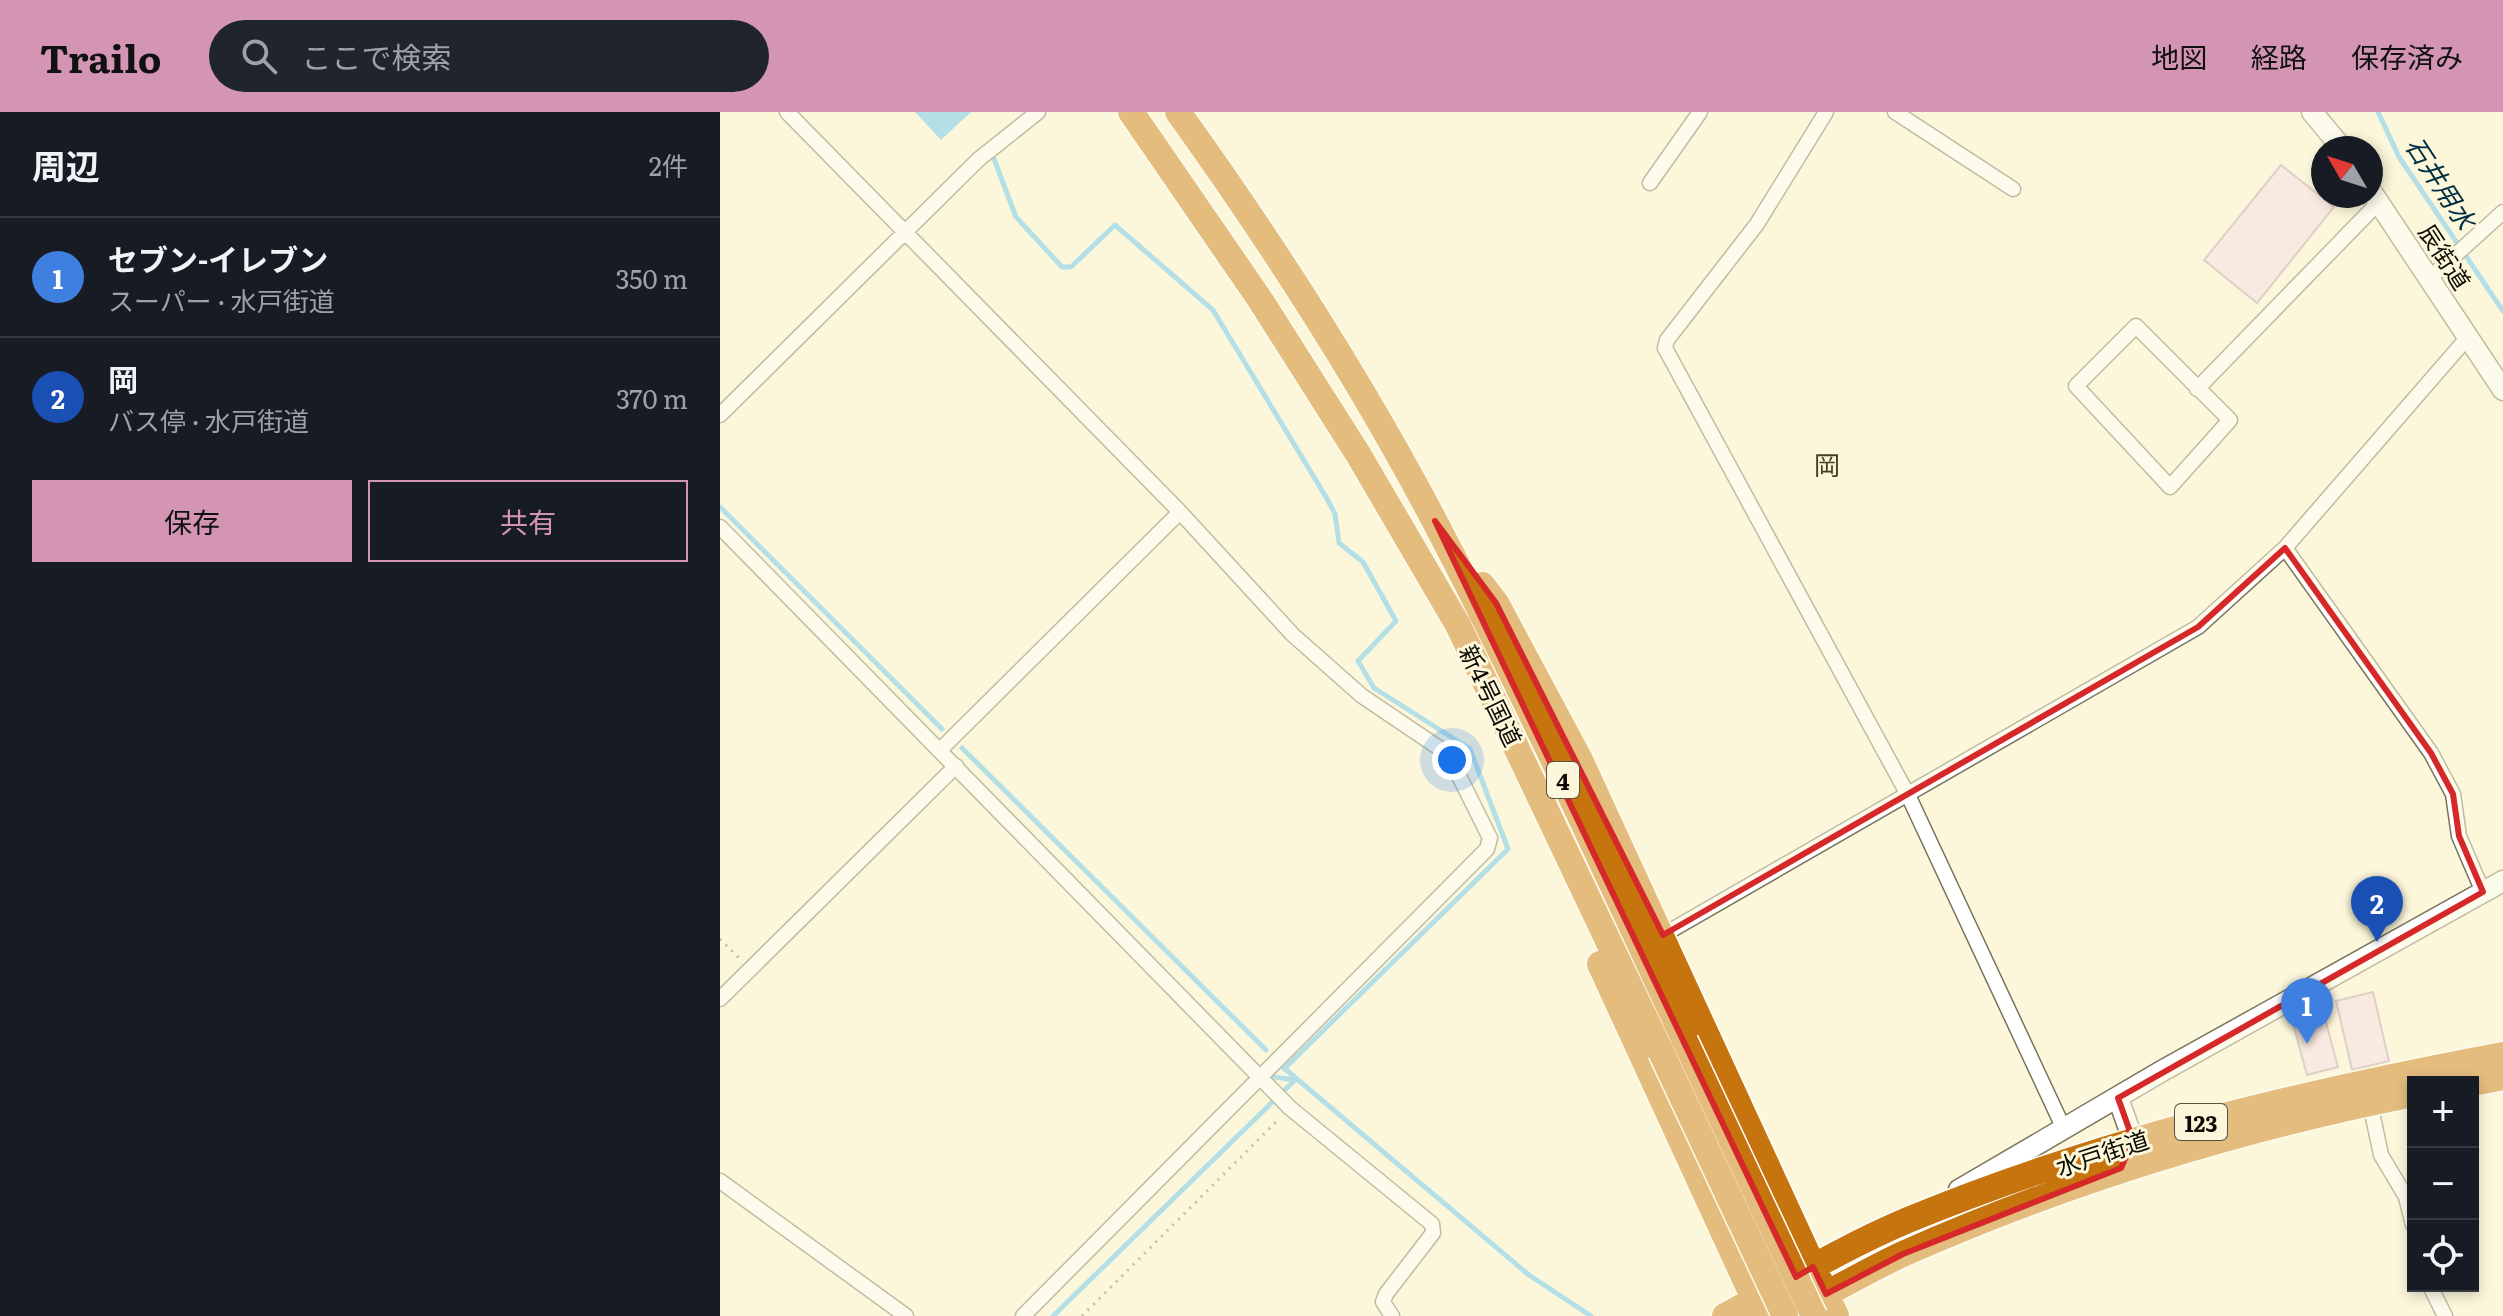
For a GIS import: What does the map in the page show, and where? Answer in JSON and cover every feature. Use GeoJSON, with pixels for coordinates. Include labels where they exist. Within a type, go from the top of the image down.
{"type":"FeatureCollection","features":[{"type":"Feature","properties":{"kind":"highway","name":"新4号国道"},"geometry":{"type":"LineString","coordinates":[[1131,112],[1261,301],[1465,639],[1784,1316]]}},
{"type":"Feature","properties":{"kind":"highway","name":"新4号国道"},"geometry":{"type":"LineString","coordinates":[[1178,112],[1295,284],[1435,521],[1558,768],[1685,1041],[1826,1309]]}},
{"type":"Feature","properties":{"kind":"highway"},"geometry":{"type":"LineString","coordinates":[[1435,521],[1496,603],[1580,760],[1813,1267],[1826,1309]]}},
{"type":"Feature","properties":{"kind":"highway"},"geometry":{"type":"LineString","coordinates":[[1406,538],[1447,636],[1758,1308]]}},
{"type":"Feature","properties":{"kind":"highway","name":"水戸街道"},"geometry":{"type":"LineString","coordinates":[[1784,1316],[1826,1309],[1903,1254],[2121,1168],[2368,1092],[2503,1055]]}},
{"type":"Feature","properties":{"kind":"highway"},"geometry":{"type":"LineString","coordinates":[[2479,1082],[2503,1077]]}},
{"type":"Feature","properties":{"kind":"highway","name":"水戸街道"},"geometry":{"type":"LineString","coordinates":[[1725,1316],[1758,1308],[1813,1267],[1908,1220],[2133,1140],[2368,1092],[2407,1094]]}},
{"type":"Feature","properties":{"kind":"street"},"geometry":{"type":"LineString","coordinates":[[787,112],[903,234],[1180,512],[1293,635],[1362,696],[1448,754],[1490,838],[1487,849],[1023,1316]]}},
{"type":"Feature","properties":{"kind":"street"},"geometry":{"type":"LineString","coordinates":[[720,415],[979,159],[1038,112]]}},
{"type":"Feature","properties":{"kind":"street"},"geometry":{"type":"LineString","coordinates":[[1650,183],[1700,112]]}},
{"type":"Feature","properties":{"kind":"street"},"geometry":{"type":"LineString","coordinates":[[1826,112],[1757,224],[1667,340],[1665,348],[1908,795],[2064,1129]]}},
{"type":"Feature","properties":{"kind":"street"},"geometry":{"type":"LineString","coordinates":[[1895,112],[2013,189]]}},
{"type":"Feature","properties":{"kind":"street"},"geometry":{"type":"LineString","coordinates":[[2320,115],[2334,136]]}},
{"type":"Feature","properties":{"kind":"street"},"geometry":{"type":"LineString","coordinates":[[2197,389],[2365,208]]}},
{"type":"Feature","properties":{"kind":"street","name":"辰街道"},"geometry":{"type":"LineString","coordinates":[[2382,208],[2503,390]]}},
{"type":"Feature","properties":{"kind":"street"},"geometry":{"type":"LineString","coordinates":[[2430,278],[2503,212]]}},
{"type":"Feature","properties":{"kind":"street"},"geometry":{"type":"LineString","coordinates":[[2136,326],[2197,389],[2230,420],[2170,487],[2076,386],[2136,326]]}},
{"type":"Feature","properties":{"kind":"street"},"geometry":{"type":"LineString","coordinates":[[1663,935],[2198,627],[2285,548],[2468,337]]}},
{"type":"Feature","properties":{"kind":"street"},"geometry":{"type":"LineString","coordinates":[[940,750],[1180,512]]}},
{"type":"Feature","properties":{"kind":"street"},"geometry":{"type":"LineString","coordinates":[[720,527],[1290,1108],[1432,1224],[1433,1233],[1386,1294],[1383,1302],[1392,1316]]}},
{"type":"Feature","properties":{"kind":"street"},"geometry":{"type":"LineString","coordinates":[[2285,548],[2431,753],[2453,794],[2459,836],[2483,892]]}},
{"type":"Feature","properties":{"kind":"street"},"geometry":{"type":"LineString","coordinates":[[720,999],[956,766]]}},
{"type":"Feature","properties":{"kind":"street"},"geometry":{"type":"LineString","coordinates":[[1908,1220],[2503,881]]}},
{"type":"Feature","properties":{"kind":"street"},"geometry":{"type":"LineString","coordinates":[[2368,1092],[2381,1155],[2406,1197],[2412,1220]]}},
{"type":"Feature","properties":{"kind":"street"},"geometry":{"type":"LineString","coordinates":[[2118,1098],[2133,1140],[2121,1168]]}},
{"type":"Feature","properties":{"kind":"street"},"geometry":{"type":"LineString","coordinates":[[720,1181],[906,1316]]}},
{"type":"Feature","properties":{"kind":"street"},"geometry":{"type":"LineString","coordinates":[[2433,1292],[2445,1316]]}},
{"type":"Feature","properties":{"kind":"path"},"geometry":{"type":"LineString","coordinates":[[720,939],[750,970]]}},
{"type":"Feature","properties":{"kind":"path"},"geometry":{"type":"LineString","coordinates":[[1082,1316],[1290,1108]]}},
{"type":"Feature","properties":{"kind":"highlighted area"},"geometry":{"type":"Polygon","coordinates":[[[1435,521],[1496,603],[1663,935],[2198,627],[2285,548],[2431,753],[2453,794],[2459,836],[2483,892],[2118,1098],[2133,1140],[2121,1168],[1903,1254],[1826,1294],[1813,1267],[1796,1277],[1435,521]]]}},
{"type":"Feature","properties":{"kind":"water"},"geometry":{"type":"Polygon","coordinates":[[[915,112],[971,112],[941,140],[915,112]]]}},
{"type":"Feature","properties":{"kind":"building"},"geometry":{"type":"Polygon","coordinates":[[[2281,165],[2311,189],[2311,208],[2333,208],[2257,303],[2204,260],[2281,165]]]}},
{"type":"Feature","properties":{"kind":"building"},"geometry":{"type":"Polygon","coordinates":[[[2373,992],[2389,1061],[2352,1070],[2336,1001],[2373,992]]]}},
{"type":"Feature","properties":{"kind":"building"},"geometry":{"type":"Polygon","coordinates":[[[2324,1015],[2338,1067],[2307,1075],[2293,1024],[2324,1015]]]}},
{"type":"Feature","properties":{"kind":"waterway","name":"石井用水"},"geometry":{"type":"LineString","coordinates":[[2378,112],[2399,157],[2503,311]]}},
{"type":"Feature","properties":{"kind":"waterway"},"geometry":{"type":"LineString","coordinates":[[991,151],[1016,217],[1062,267],[1071,267],[1115,225],[1213,310],[1326,497],[1335,514],[1339,543],[1363,562],[1396,621],[1358,661],[1374,688],[1470,749],[1508,849],[1284,1069]]}},
{"type":"Feature","properties":{"kind":"waterway"},"geometry":{"type":"LineString","coordinates":[[720,507],[942,729]]}},
{"type":"Feature","properties":{"kind":"waterway"},"geometry":{"type":"LineString","coordinates":[[962,748],[1266,1050]]}},
{"type":"Feature","properties":{"kind":"waterway"},"geometry":{"type":"LineString","coordinates":[[1284,1068],[1529,1275],[1591,1316]]}},
{"type":"Feature","properties":{"kind":"waterway"},"geometry":{"type":"LineString","coordinates":[[1268,1076],[1295,1080]]}},
{"type":"Feature","properties":{"kind":"waterway"},"geometry":{"type":"LineString","coordinates":[[1053,1316],[1295,1080]]}},
{"type":"Feature","properties":{"kind":"place","name":"岡"},"geometry":{"type":"Point","coordinates":[2377,942]}},
{"type":"Feature","properties":{"kind":"place","name":"セブン-イレブン"},"geometry":{"type":"Point","coordinates":[2307,1044]}},
{"type":"Feature","properties":{"kind":"district","name":"岡"},"geometry":{"type":"Point","coordinates":[1827,463]}}]}
